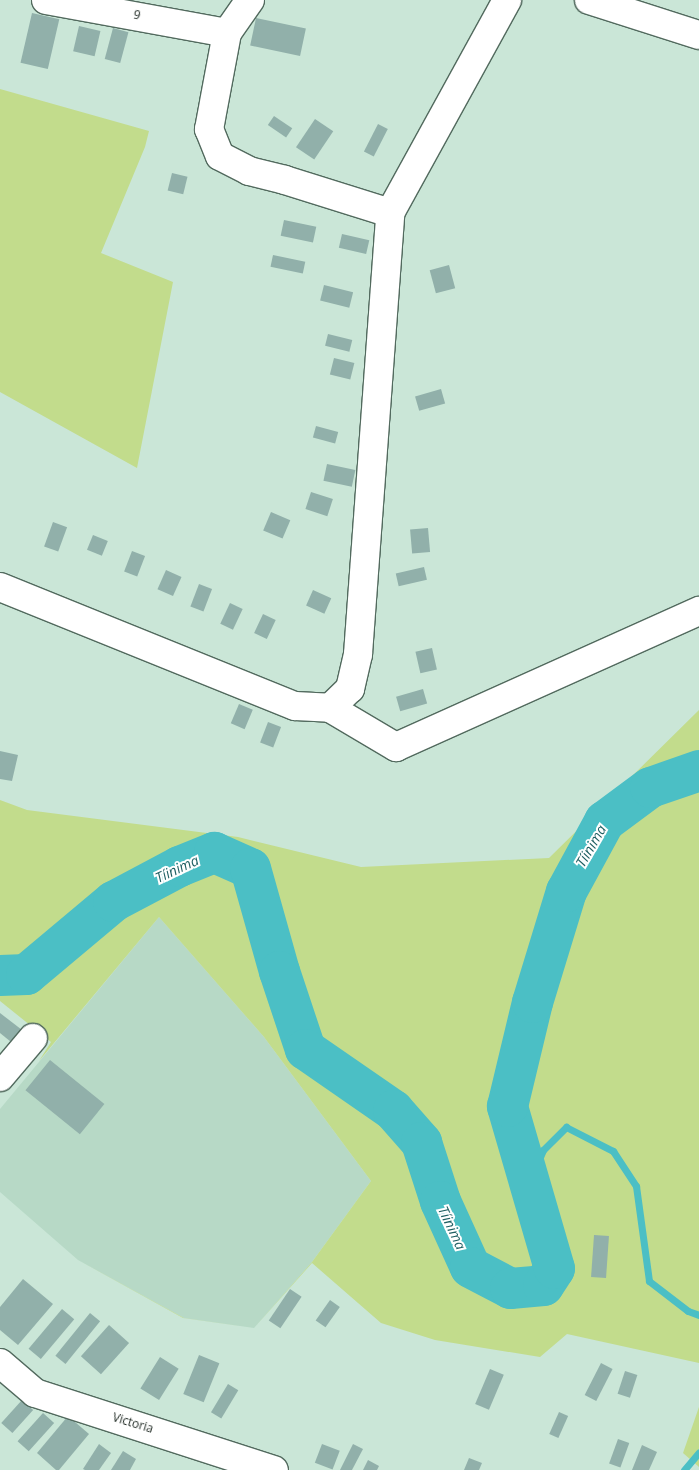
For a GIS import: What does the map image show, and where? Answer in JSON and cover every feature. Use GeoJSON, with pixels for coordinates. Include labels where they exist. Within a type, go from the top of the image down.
{"type":"FeatureCollection","features":[{"type":"Feature","properties":{"kind":"street","name":"9"},"geometry":{"type":"LineString","coordinates":[[46,0],[227,33]]}},
{"type":"Feature","properties":{"kind":"street"},"geometry":{"type":"LineString","coordinates":[[250,0],[227,33],[209,129],[220,156],[249,171],[285,180],[390,213]]}},
{"type":"Feature","properties":{"kind":"street"},"geometry":{"type":"LineString","coordinates":[[330,708],[350,689],[358,654],[390,213],[508,0]]}},
{"type":"Feature","properties":{"kind":"street"},"geometry":{"type":"LineString","coordinates":[[589,0],[699,35]]}},
{"type":"Feature","properties":{"kind":"street"},"geometry":{"type":"LineString","coordinates":[[0,587],[295,706],[330,708],[396,747],[699,611]]}},
{"type":"Feature","properties":{"kind":"street"},"geometry":{"type":"LineString","coordinates":[[0,1078],[33,1038]]}},
{"type":"Feature","properties":{"kind":"street","name":"Victoria"},"geometry":{"type":"LineString","coordinates":[[0,1362],[35,1393],[274,1470]]}},
{"type":"Feature","properties":{"kind":"shaded area"},"geometry":{"type":"Polygon","coordinates":[[[159,917],[264,1037],[371,1181],[312,1262],[254,1328],[184,1318],[78,1260],[0,1192],[0,1109],[159,917]]]}},
{"type":"Feature","properties":{"kind":"green space"},"geometry":{"type":"Polygon","coordinates":[[[0,89],[149,131],[145,147],[101,253],[173,282],[137,468],[0,392],[0,89]]]}},
{"type":"Feature","properties":{"kind":"green space"},"geometry":{"type":"Polygon","coordinates":[[[699,710],[699,1363],[567,1334],[540,1357],[435,1340],[381,1323],[312,1263],[254,1328],[312,1262],[371,1181],[264,1037],[159,917],[39,1061],[51,1042],[0,1001],[0,800],[27,810],[238,837],[361,867],[549,858],[699,710]]]}},
{"type":"Feature","properties":{"kind":"green space"},"geometry":{"type":"Polygon","coordinates":[[[78,1260],[184,1318],[254,1328],[183,1318],[78,1260]]]}},
{"type":"Feature","properties":{"kind":"green space"},"geometry":{"type":"Polygon","coordinates":[[[699,1407],[699,1467],[683,1453],[699,1407]]]}},
{"type":"Feature","properties":{"kind":"building"},"geometry":{"type":"Polygon","coordinates":[[[32,13],[59,19],[48,69],[21,63],[32,13]]]}},
{"type":"Feature","properties":{"kind":"building"},"geometry":{"type":"Polygon","coordinates":[[[256,18],[306,29],[300,56],[250,45],[256,18]]]}},
{"type":"Feature","properties":{"kind":"building"},"geometry":{"type":"Polygon","coordinates":[[[79,26],[100,31],[95,56],[73,51],[79,26]]]}},
{"type":"Feature","properties":{"kind":"building"},"geometry":{"type":"Polygon","coordinates":[[[113,28],[128,32],[120,63],[105,59],[113,28]]]}},
{"type":"Feature","properties":{"kind":"building"},"geometry":{"type":"Polygon","coordinates":[[[274,116],[292,128],[286,137],[268,125],[274,116]]]}},
{"type":"Feature","properties":{"kind":"building"},"geometry":{"type":"Polygon","coordinates":[[[315,119],[333,131],[314,159],[296,147],[315,119]]]}},
{"type":"Feature","properties":{"kind":"building"},"geometry":{"type":"Polygon","coordinates":[[[378,124],[388,129],[374,157],[364,152],[378,124]]]}},
{"type":"Feature","properties":{"kind":"building"},"geometry":{"type":"Polygon","coordinates":[[[172,173],[188,177],[183,194],[168,190],[172,173]]]}},
{"type":"Feature","properties":{"kind":"building"},"geometry":{"type":"Polygon","coordinates":[[[284,220],[316,227],[313,243],[281,236],[284,220]]]}},
{"type":"Feature","properties":{"kind":"building"},"geometry":{"type":"Polygon","coordinates":[[[342,234],[369,240],[366,254],[339,248],[342,234]]]}},
{"type":"Feature","properties":{"kind":"building"},"geometry":{"type":"Polygon","coordinates":[[[273,255],[305,262],[303,274],[271,267],[273,255]]]}},
{"type":"Feature","properties":{"kind":"building"},"geometry":{"type":"Polygon","coordinates":[[[449,265],[455,288],[436,293],[430,270],[449,265]]]}},
{"type":"Feature","properties":{"kind":"building"},"geometry":{"type":"Polygon","coordinates":[[[324,285],[353,292],[349,308],[320,301],[324,285]]]}},
{"type":"Feature","properties":{"kind":"building"},"geometry":{"type":"Polygon","coordinates":[[[328,334],[352,340],[349,352],[325,346],[328,334]]]}},
{"type":"Feature","properties":{"kind":"building"},"geometry":{"type":"Polygon","coordinates":[[[334,358],[354,363],[350,380],[330,374],[334,358]]]}},
{"type":"Feature","properties":{"kind":"building"},"geometry":{"type":"Polygon","coordinates":[[[441,389],[445,403],[419,411],[415,396],[441,389]]]}},
{"type":"Feature","properties":{"kind":"building"},"geometry":{"type":"Polygon","coordinates":[[[316,426],[338,432],[335,444],[313,438],[316,426]]]}},
{"type":"Feature","properties":{"kind":"building"},"geometry":{"type":"Polygon","coordinates":[[[327,464],[355,470],[352,487],[323,481],[327,464]]]}},
{"type":"Feature","properties":{"kind":"building"},"geometry":{"type":"Polygon","coordinates":[[[311,492],[333,499],[327,516],[305,509],[311,492]]]}},
{"type":"Feature","properties":{"kind":"building"},"geometry":{"type":"Polygon","coordinates":[[[271,512],[290,520],[283,539],[263,530],[271,512]]]}},
{"type":"Feature","properties":{"kind":"building"},"geometry":{"type":"Polygon","coordinates":[[[53,522],[67,527],[58,552],[44,546],[53,522]]]}},
{"type":"Feature","properties":{"kind":"building"},"geometry":{"type":"Polygon","coordinates":[[[428,528],[430,552],[412,553],[410,530],[428,528]]]}},
{"type":"Feature","properties":{"kind":"building"},"geometry":{"type":"Polygon","coordinates":[[[93,535],[108,541],[102,556],[87,550],[93,535]]]}},
{"type":"Feature","properties":{"kind":"building"},"geometry":{"type":"Polygon","coordinates":[[[132,551],[145,556],[137,577],[124,572],[132,551]]]}},
{"type":"Feature","properties":{"kind":"building"},"geometry":{"type":"Polygon","coordinates":[[[424,567],[427,580],[399,586],[396,574],[424,567]]]}},
{"type":"Feature","properties":{"kind":"building"},"geometry":{"type":"Polygon","coordinates":[[[166,570],[182,577],[173,596],[157,589],[166,570]]]}},
{"type":"Feature","properties":{"kind":"building"},"geometry":{"type":"Polygon","coordinates":[[[199,584],[212,589],[203,611],[190,606],[199,584]]]}},
{"type":"Feature","properties":{"kind":"building"},"geometry":{"type":"Polygon","coordinates":[[[313,590],[331,598],[324,614],[306,606],[313,590]]]}},
{"type":"Feature","properties":{"kind":"building"},"geometry":{"type":"Polygon","coordinates":[[[230,603],[243,609],[233,630],[220,624],[230,603]]]}},
{"type":"Feature","properties":{"kind":"building"},"geometry":{"type":"Polygon","coordinates":[[[263,614],[276,620],[267,639],[254,633],[263,614]]]}},
{"type":"Feature","properties":{"kind":"building"},"geometry":{"type":"Polygon","coordinates":[[[432,648],[437,669],[420,673],[415,652],[432,648]]]}},
{"type":"Feature","properties":{"kind":"building"},"geometry":{"type":"Polygon","coordinates":[[[423,689],[427,703],[400,711],[396,697],[423,689]]]}},
{"type":"Feature","properties":{"kind":"building"},"geometry":{"type":"Polygon","coordinates":[[[239,704],[253,710],[245,729],[231,723],[239,704]]]}},
{"type":"Feature","properties":{"kind":"building"},"geometry":{"type":"Polygon","coordinates":[[[268,722],[281,727],[273,748],[260,743],[268,722]]]}},
{"type":"Feature","properties":{"kind":"building"},"geometry":{"type":"Polygon","coordinates":[[[0,751],[18,755],[12,781],[0,779],[0,751]]]}},
{"type":"Feature","properties":{"kind":"building"},"geometry":{"type":"Polygon","coordinates":[[[0,1013],[26,1033],[16,1046],[0,1033],[0,1013]]]}},
{"type":"Feature","properties":{"kind":"building"},"geometry":{"type":"Polygon","coordinates":[[[50,1060],[104,1104],[80,1134],[25,1090],[50,1060]]]}},
{"type":"Feature","properties":{"kind":"building"},"geometry":{"type":"Polygon","coordinates":[[[594,1235],[609,1236],[606,1278],[591,1277],[594,1235]]]}},
{"type":"Feature","properties":{"kind":"building"},"geometry":{"type":"Polygon","coordinates":[[[23,1279],[53,1304],[18,1345],[0,1330],[0,1307],[23,1279]]]}},
{"type":"Feature","properties":{"kind":"building"},"geometry":{"type":"Polygon","coordinates":[[[290,1289],[302,1297],[280,1328],[269,1321],[290,1289]]]}},
{"type":"Feature","properties":{"kind":"building"},"geometry":{"type":"Polygon","coordinates":[[[330,1300],[340,1307],[325,1327],[316,1320],[330,1300]]]}},
{"type":"Feature","properties":{"kind":"building"},"geometry":{"type":"Polygon","coordinates":[[[62,1309],[74,1319],[41,1359],[29,1349],[62,1309]]]}},
{"type":"Feature","properties":{"kind":"building"},"geometry":{"type":"Polygon","coordinates":[[[90,1313],[100,1321],[65,1364],[55,1356],[90,1313]]]}},
{"type":"Feature","properties":{"kind":"building"},"geometry":{"type":"Polygon","coordinates":[[[109,1325],[129,1343],[101,1374],[81,1356],[109,1325]]]}},
{"type":"Feature","properties":{"kind":"building"},"geometry":{"type":"Polygon","coordinates":[[[199,1355],[219,1363],[204,1402],[183,1394],[199,1355]]]}},
{"type":"Feature","properties":{"kind":"building"},"geometry":{"type":"Polygon","coordinates":[[[160,1357],[179,1369],[159,1400],[140,1388],[160,1357]]]}},
{"type":"Feature","properties":{"kind":"building"},"geometry":{"type":"Polygon","coordinates":[[[601,1363],[613,1369],[596,1401],[585,1395],[601,1363]]]}},
{"type":"Feature","properties":{"kind":"building"},"geometry":{"type":"Polygon","coordinates":[[[490,1369],[504,1375],[489,1410],[475,1404],[490,1369]]]}},
{"type":"Feature","properties":{"kind":"building"},"geometry":{"type":"Polygon","coordinates":[[[625,1371],[637,1375],[630,1398],[618,1394],[625,1371]]]}},
{"type":"Feature","properties":{"kind":"building"},"geometry":{"type":"Polygon","coordinates":[[[228,1384],[238,1390],[221,1418],[211,1412],[228,1384]]]}},
{"type":"Feature","properties":{"kind":"building"},"geometry":{"type":"Polygon","coordinates":[[[22,1400],[33,1410],[12,1433],[1,1423],[22,1400]]]}},
{"type":"Feature","properties":{"kind":"building"},"geometry":{"type":"Polygon","coordinates":[[[559,1412],[568,1416],[558,1438],[549,1434],[559,1412]]]}},
{"type":"Feature","properties":{"kind":"building"},"geometry":{"type":"Polygon","coordinates":[[[43,1413],[54,1423],[29,1451],[18,1441],[43,1413]]]}},
{"type":"Feature","properties":{"kind":"building"},"geometry":{"type":"Polygon","coordinates":[[[68,1416],[89,1434],[59,1470],[56,1470],[37,1453],[68,1416]]]}},
{"type":"Feature","properties":{"kind":"building"},"geometry":{"type":"Polygon","coordinates":[[[618,1439],[629,1443],[620,1468],[609,1463],[618,1439]]]}},
{"type":"Feature","properties":{"kind":"building"},"geometry":{"type":"Polygon","coordinates":[[[99,1444],[111,1453],[99,1470],[83,1469],[99,1444]]]}},
{"type":"Feature","properties":{"kind":"building"},"geometry":{"type":"Polygon","coordinates":[[[322,1444],[340,1451],[333,1469],[315,1463],[322,1444]]]}},
{"type":"Feature","properties":{"kind":"building"},"geometry":{"type":"Polygon","coordinates":[[[353,1444],[363,1449],[352,1470],[340,1470],[353,1444]]]}},
{"type":"Feature","properties":{"kind":"building"},"geometry":{"type":"Polygon","coordinates":[[[642,1445],[657,1452],[649,1470],[632,1470],[642,1445]]]}},
{"type":"Feature","properties":{"kind":"building"},"geometry":{"type":"Polygon","coordinates":[[[123,1451],[136,1459],[130,1470],[111,1470],[123,1451]]]}},
{"type":"Feature","properties":{"kind":"building"},"geometry":{"type":"Polygon","coordinates":[[[469,1458],[482,1463],[479,1470],[464,1470],[469,1458]]]}},
{"type":"Feature","properties":{"kind":"building"},"geometry":{"type":"Polygon","coordinates":[[[368,1460],[379,1466],[377,1470],[363,1470],[368,1460]]]}},
{"type":"Feature","properties":{"kind":"waterway","name":"Tíinima"},"geometry":{"type":"LineString","coordinates":[[0,975],[26,974],[113,901],[179,866],[214,852],[250,868],[279,971],[305,1049],[393,1110],[421,1142],[440,1201],[470,1267],[510,1288],[543,1285],[554,1268],[507,1106],[532,1002],[566,891],[604,821],[650,787],[699,770]]}},
{"type":"Feature","properties":{"kind":"waterway"},"geometry":{"type":"LineString","coordinates":[[529,1183],[543,1150],[566,1127],[613,1151],[636,1186],[649,1281],[688,1311],[699,1315]]}},
{"type":"Feature","properties":{"kind":"waterway"},"geometry":{"type":"LineString","coordinates":[[684,1470],[699,1452]]}}]}
